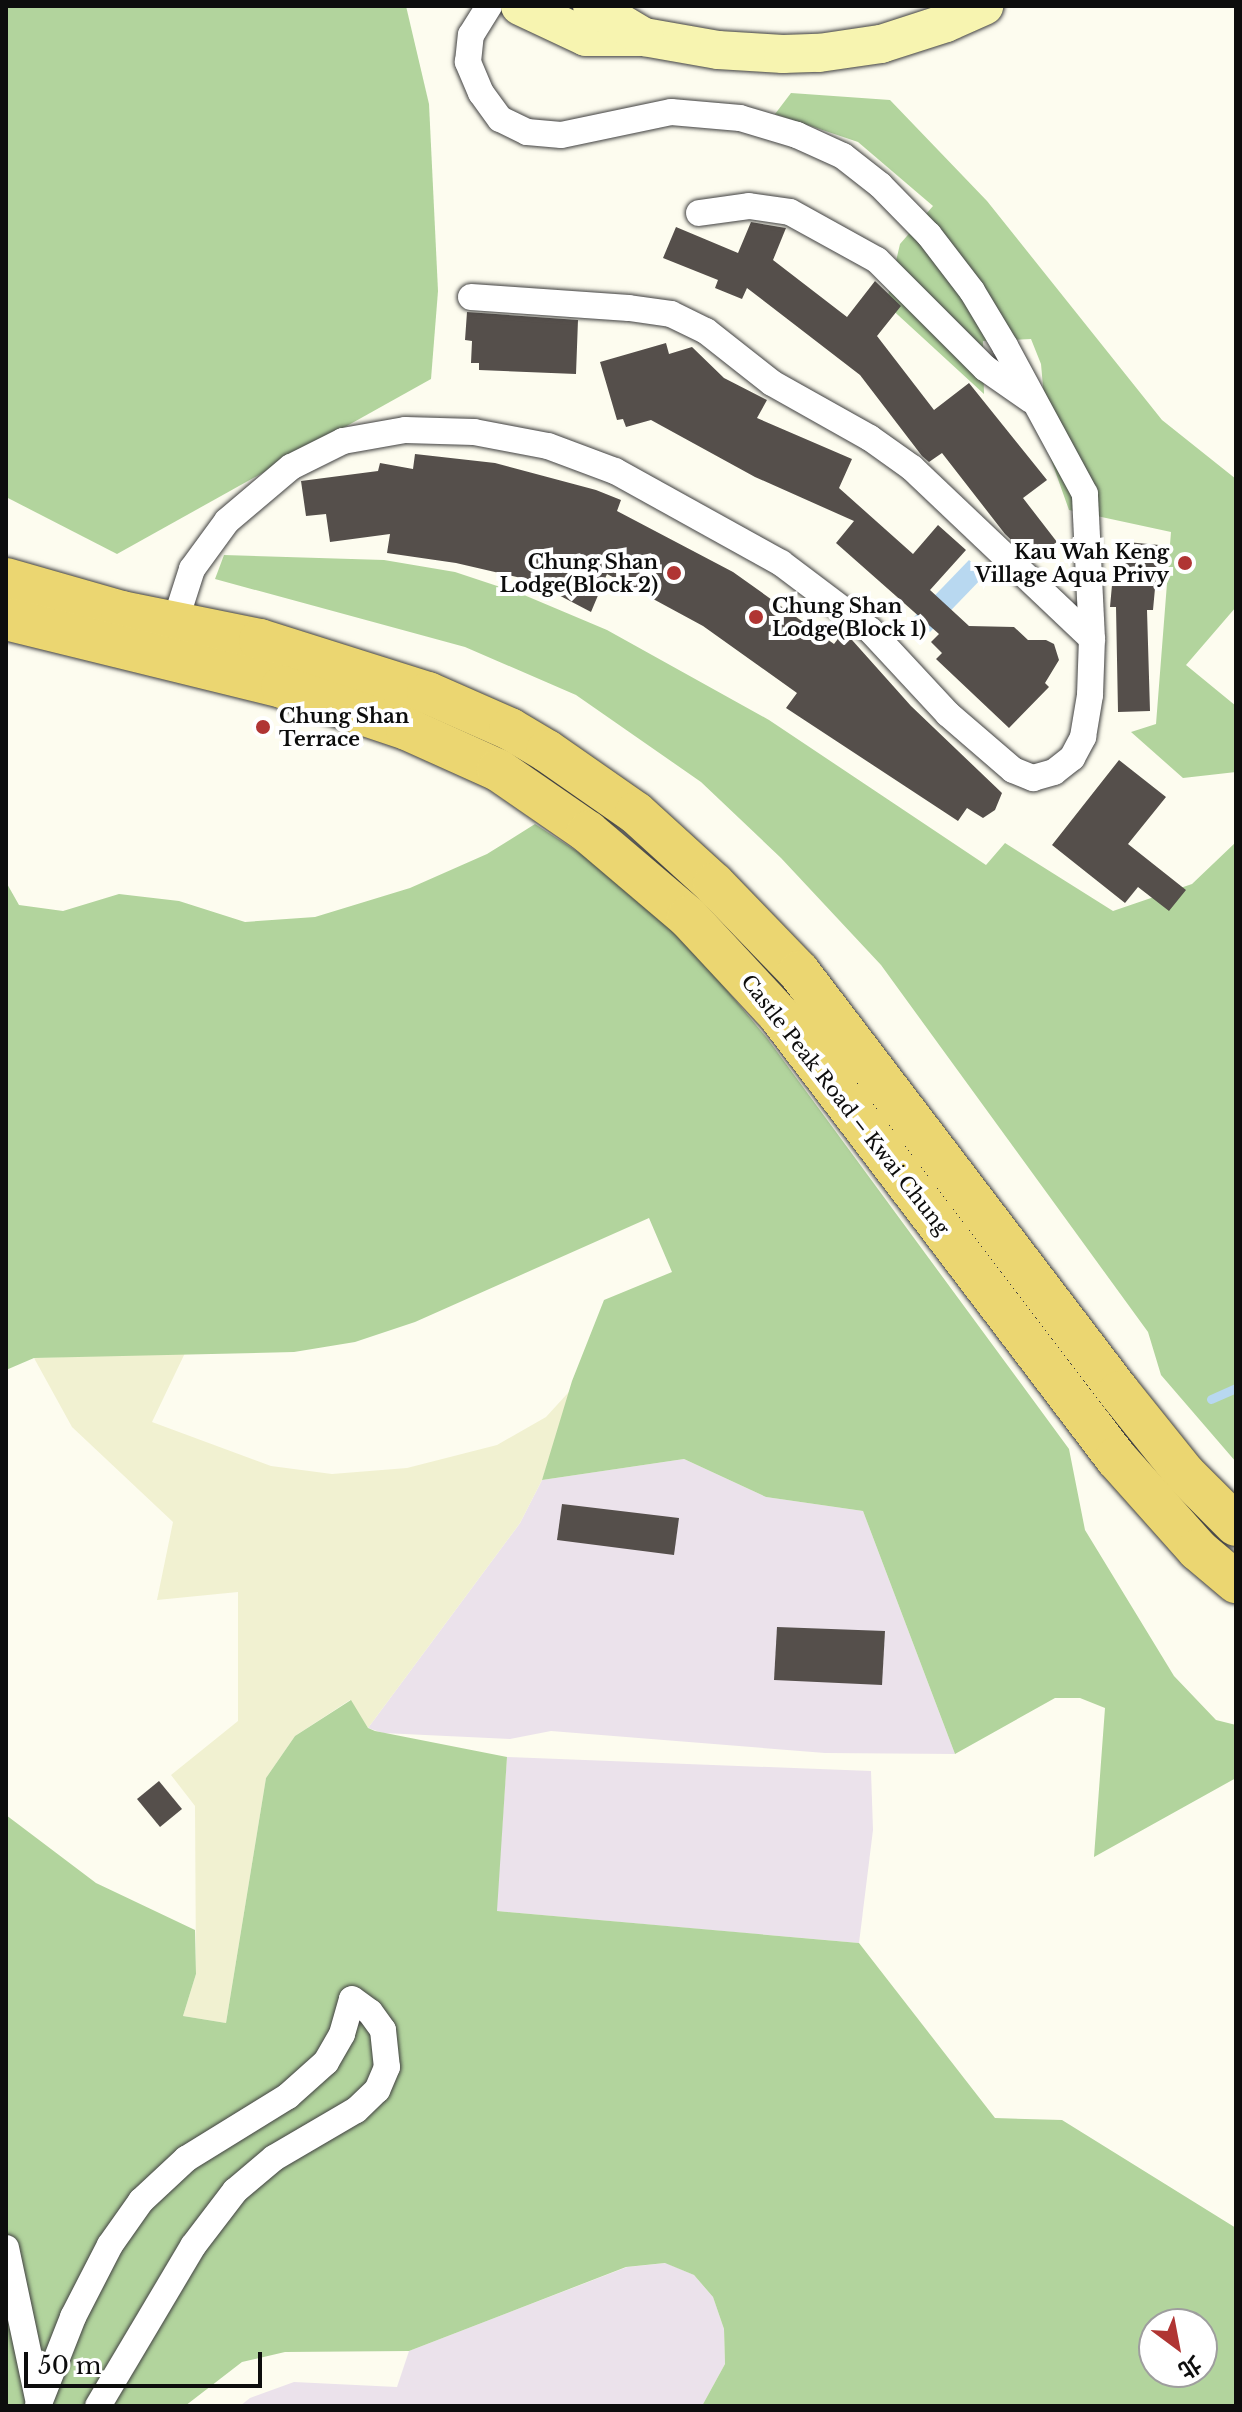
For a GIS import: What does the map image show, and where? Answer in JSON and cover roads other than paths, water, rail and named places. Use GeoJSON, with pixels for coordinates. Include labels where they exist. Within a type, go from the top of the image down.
{"type":"FeatureCollection","features":[{"type":"Feature","properties":{"kind":"main road"},"geometry":{"type":"LineString","coordinates":[[520,6],[586,37],[644,37],[750,53],[819,53],[914,35],[984,6]]}},
{"type":"Feature","properties":{"kind":"main road"},"geometry":{"type":"LineString","coordinates":[[592,6],[644,37]]}},
{"type":"Feature","properties":{"kind":"main road"},"geometry":{"type":"LineString","coordinates":[[6,579],[104,608],[260,640],[441,699],[547,751],[646,822],[714,884],[799,972],[1127,1402],[1185,1474],[1236,1525]]}},
{"type":"Feature","properties":{"kind":"main road","name":"Castle Peak Road – Kwai Chung"},"geometry":{"type":"LineString","coordinates":[[6,619],[282,687],[407,729],[498,770],[588,832],[688,917],[779,1015],[1116,1458],[1198,1550],[1236,1582]]}},
{"type":"Feature","properties":{"kind":"street"},"geometry":{"type":"LineString","coordinates":[[175,622],[192,569],[238,512],[291,467],[343,441],[405,430],[474,432],[548,446],[615,471],[781,563],[870,630],[982,747],[1013,770],[1033,778],[1054,772],[1072,758],[1083,737],[1090,695],[1092,639],[1085,494],[972,291],[929,235],[880,185],[843,156],[797,135],[740,118],[671,112],[573,133],[527,132],[500,119],[481,93],[468,62],[471,35],[489,6]]}},
{"type":"Feature","properties":{"kind":"street"},"geometry":{"type":"LineString","coordinates":[[699,213],[749,206],[790,212],[877,260],[985,368],[1034,403]]}},
{"type":"Feature","properties":{"kind":"street"},"geometry":{"type":"LineString","coordinates":[[471,297],[671,314],[706,331],[772,383],[870,438],[912,468],[955,505],[1092,639]]}},
{"type":"Feature","properties":{"kind":"street"},"geometry":{"type":"LineString","coordinates":[[39,2405],[73,2317],[110,2245],[141,2201],[186,2159],[288,2096],[326,2062],[342,2034],[352,1999],[370,2012],[383,2030],[387,2067],[377,2090],[356,2110],[274,2158],[235,2191],[193,2246],[98,2406]]}},
{"type":"Feature","properties":{"kind":"street"},"geometry":{"type":"LineString","coordinates":[[6,2248],[39,2405]]}},
{"type":"Feature","properties":{"kind":"water"},"geometry":{"type":"Polygon","coordinates":[[[969,560],[985,575],[930,632],[914,617],[969,560]]]}},
{"type":"Feature","properties":{"kind":"waterway"},"geometry":{"type":"LineString","coordinates":[[1211,1399],[1236,1388]]}},
{"type":"Feature","properties":{"kind":"place","name":"Kau Wah Keng Village Aqua Privy"},"geometry":{"type":"Point","coordinates":[1185,563]}},
{"type":"Feature","properties":{"kind":"place","name":"Chung Shan Lodge(Block 2)"},"geometry":{"type":"Point","coordinates":[674,573]}},
{"type":"Feature","properties":{"kind":"place","name":"Chung Shan Lodge(Block 1)"},"geometry":{"type":"Point","coordinates":[756,617]}},
{"type":"Feature","properties":{"kind":"place","name":"Chung Shan Terrace"},"geometry":{"type":"Point","coordinates":[263,727]}}]}
